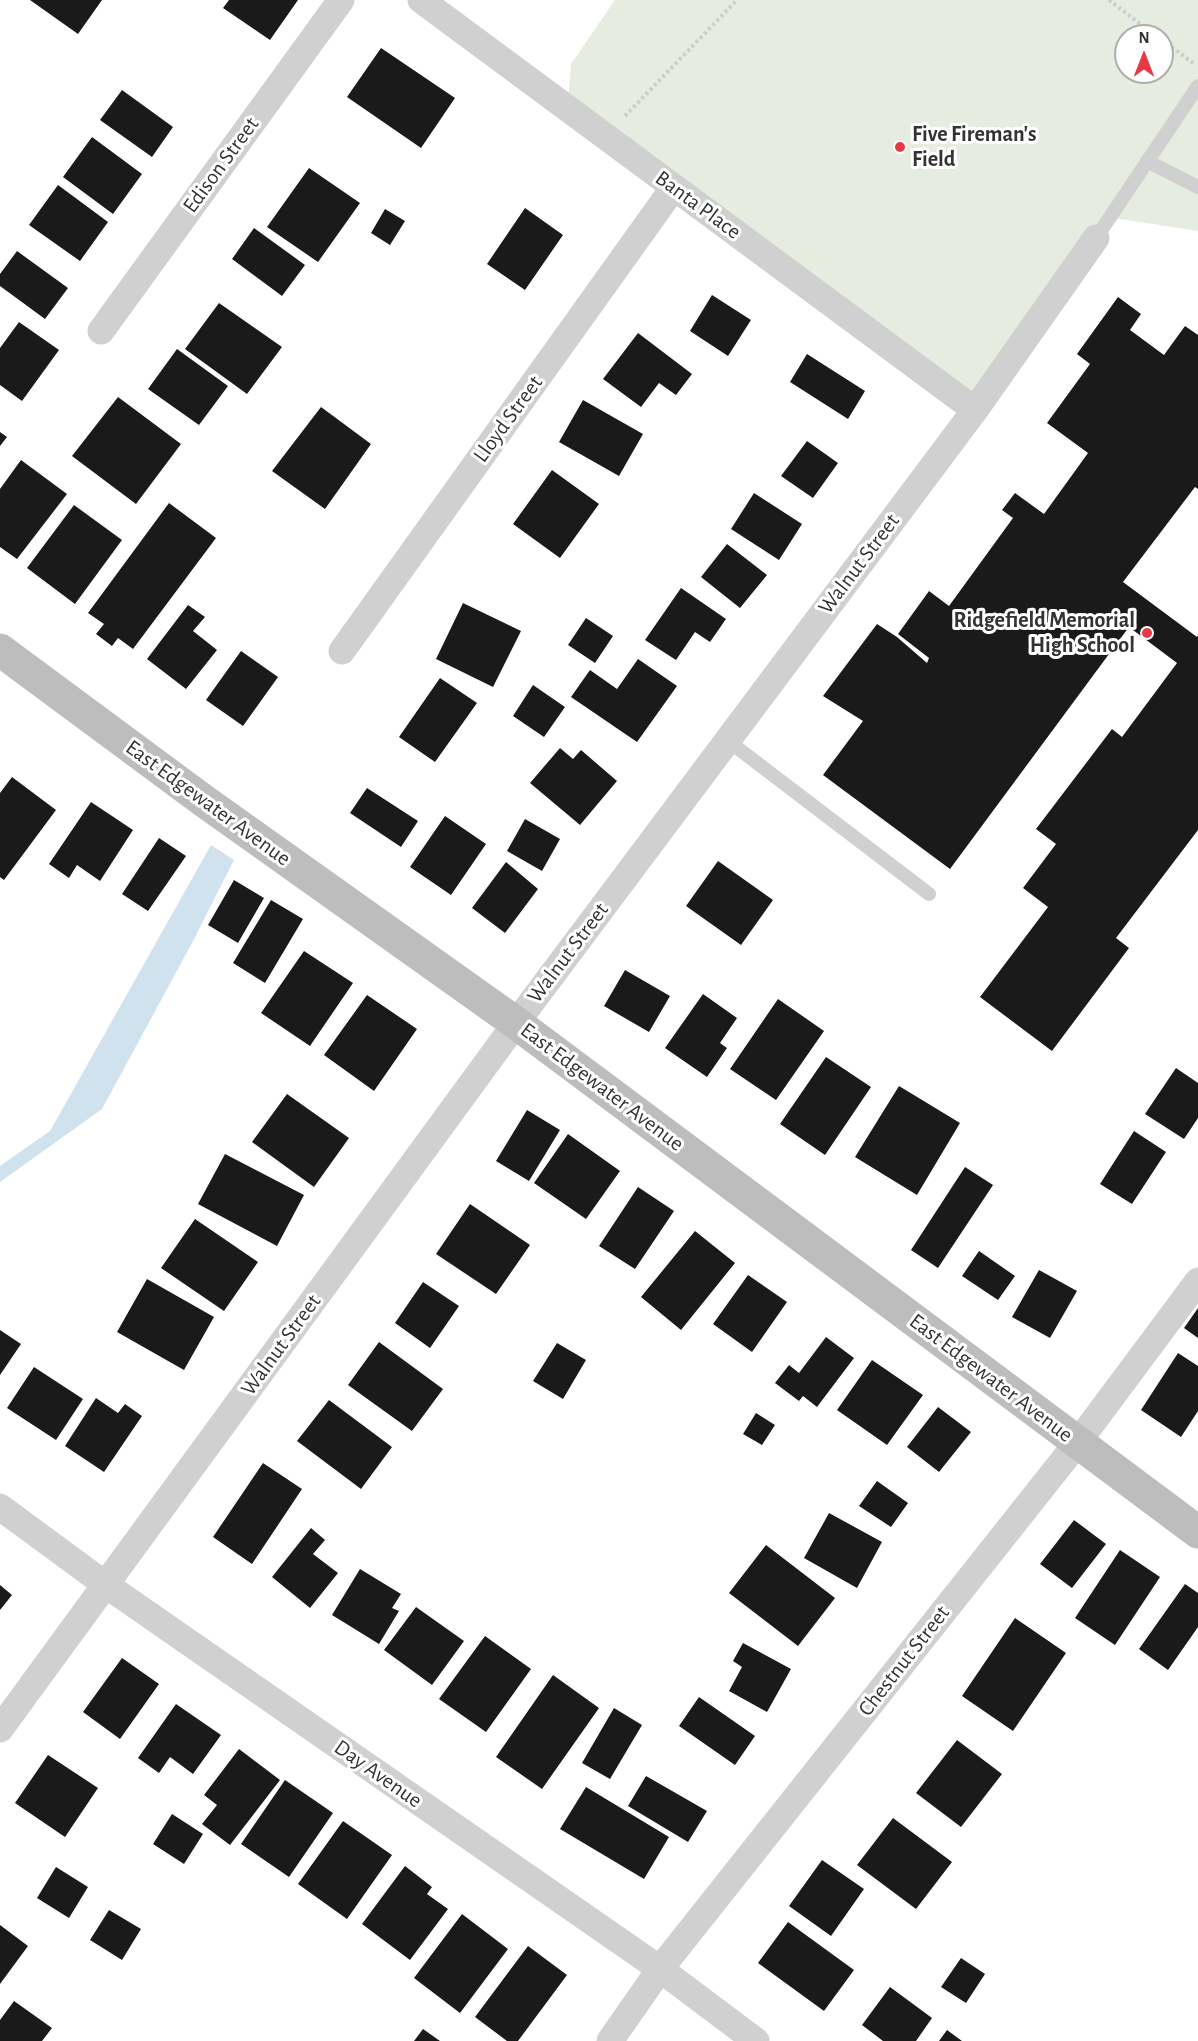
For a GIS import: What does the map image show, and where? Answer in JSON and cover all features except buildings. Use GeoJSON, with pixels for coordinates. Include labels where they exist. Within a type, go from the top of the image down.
{"type":"FeatureCollection","features":[{"type":"Feature","properties":{"kind":"street","name":"Edison Street"},"geometry":{"type":"LineString","coordinates":[[101,331],[341,0]]}},
{"type":"Feature","properties":{"kind":"street","name":"Banta Place"},"geometry":{"type":"LineString","coordinates":[[421,0],[975,411]]}},
{"type":"Feature","properties":{"kind":"street","name":"Lloyd Street"},"geometry":{"type":"LineString","coordinates":[[342,651],[674,187]]}},
{"type":"Feature","properties":{"kind":"street","name":"Walnut Street"},"geometry":{"type":"LineString","coordinates":[[0,1729],[516,1023],[975,411],[1096,238]]}},
{"type":"Feature","properties":{"kind":"street","name":"East Edgewater Avenue"},"geometry":{"type":"LineString","coordinates":[[0,650],[204,801],[516,1023],[1198,1532]]}},
{"type":"Feature","properties":{"kind":"street","name":"Chestnut Street"},"geometry":{"type":"LineString","coordinates":[[610,2041],[660,1969],[1078,1442],[1198,1281]]}},
{"type":"Feature","properties":{"kind":"street","name":"Day Avenue"},"geometry":{"type":"LineString","coordinates":[[0,1507],[106,1585],[660,1969],[756,2041]]}},
{"type":"Feature","properties":{"kind":"lane"},"geometry":{"type":"LineString","coordinates":[[1096,238],[1198,86]]}},
{"type":"Feature","properties":{"kind":"lane"},"geometry":{"type":"LineString","coordinates":[[1148,161],[1198,187]]}},
{"type":"Feature","properties":{"kind":"lane"},"geometry":{"type":"LineString","coordinates":[[727,740],[929,894]]}},
{"type":"Feature","properties":{"kind":"path"},"geometry":{"type":"LineString","coordinates":[[605,138],[737,0]]}},
{"type":"Feature","properties":{"kind":"path"},"geometry":{"type":"LineString","coordinates":[[1109,0],[1140,24]]}},
{"type":"Feature","properties":{"kind":"path"},"geometry":{"type":"LineString","coordinates":[[1174,49],[1198,67]]}},
{"type":"Feature","properties":{"kind":"shaded area"},"geometry":{"type":"Polygon","coordinates":[[[615,0],[1198,0],[1198,231],[1114,218],[975,410],[567,117],[571,64],[615,0]]]}},
{"type":"Feature","properties":{"kind":"water"},"geometry":{"type":"Polygon","coordinates":[[[211,845],[234,860],[102,1109],[0,1182],[0,1166],[50,1131],[211,845]]]}},
{"type":"Feature","properties":{"kind":"place","name":"Five Fireman's Field"},"geometry":{"type":"Point","coordinates":[900,147]}},
{"type":"Feature","properties":{"kind":"place","name":"Ridgefield Memorial High School"},"geometry":{"type":"Point","coordinates":[1147,633]}}]}
